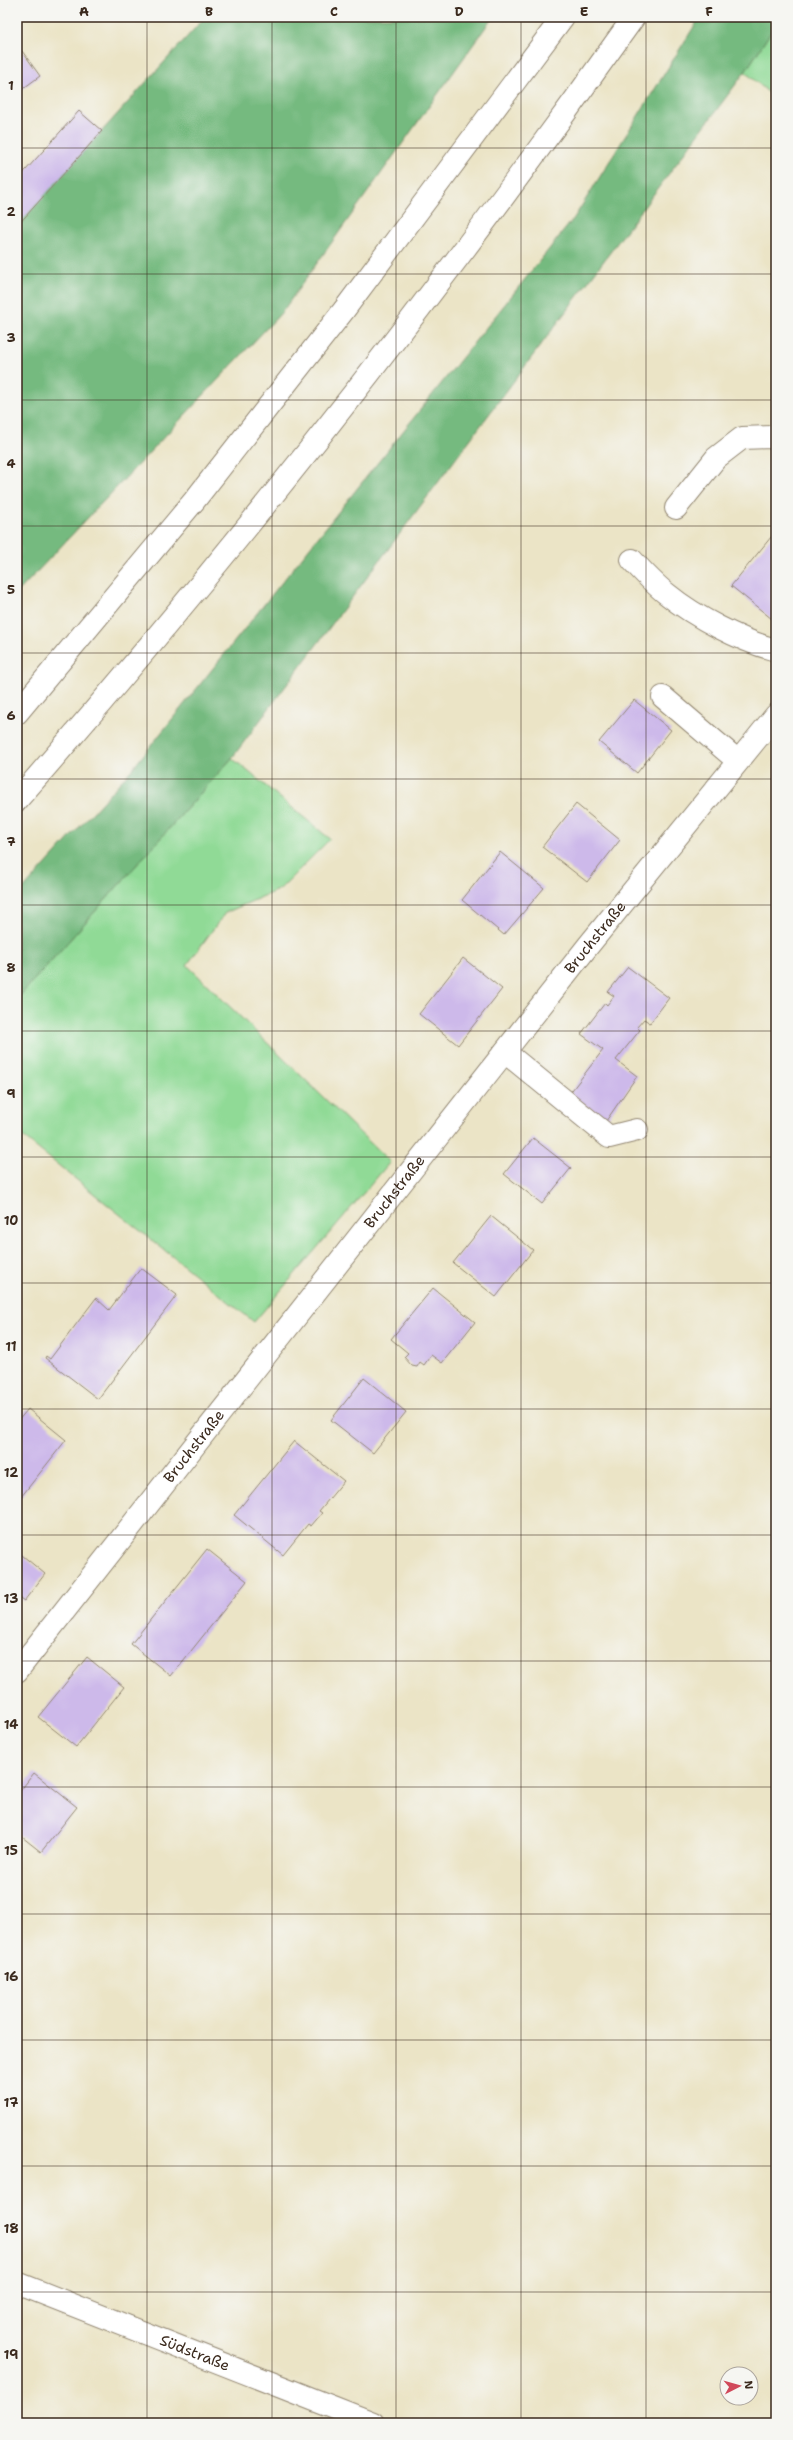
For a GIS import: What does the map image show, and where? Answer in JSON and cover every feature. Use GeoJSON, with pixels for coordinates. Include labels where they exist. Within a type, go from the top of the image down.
{"type":"FeatureCollection","features":[{"type":"Feature","properties":{"kind":"main road"},"geometry":{"type":"LineString","coordinates":[[17,712],[194,501],[325,335],[563,17]]}},
{"type":"Feature","properties":{"kind":"main road"},"geometry":{"type":"LineString","coordinates":[[17,800],[233,546],[335,416],[580,93],[634,17]]}},
{"type":"Feature","properties":{"kind":"main road"},"geometry":{"type":"LineString","coordinates":[[676,508],[716,458],[742,438],[772,437],[776,440]]}},
{"type":"Feature","properties":{"kind":"main road"},"geometry":{"type":"LineString","coordinates":[[632,560],[667,595],[703,618],[759,646],[776,650]]}},
{"type":"Feature","properties":{"kind":"main road"},"geometry":{"type":"LineString","coordinates":[[663,697],[738,761]]}},
{"type":"Feature","properties":{"kind":"main road","name":"Bruchstraße"},"geometry":{"type":"LineString","coordinates":[[17,1671],[505,1052],[776,715]]}},
{"type":"Feature","properties":{"kind":"main road"},"geometry":{"type":"LineString","coordinates":[[505,1052],[609,1137],[637,1130]]}},
{"type":"Feature","properties":{"kind":"main road","name":"Südstraße"},"geometry":{"type":"LineString","coordinates":[[17,2283],[373,2423]]}},
{"type":"Feature","properties":{"kind":"green space"},"geometry":{"type":"Polygon","coordinates":[[[205,17],[493,17],[282,312],[17,593],[17,225],[205,17]]]}},
{"type":"Feature","properties":{"kind":"green space"},"geometry":{"type":"Polygon","coordinates":[[[700,17],[776,17],[776,24],[745,72],[232,758],[17,999],[17,896],[133,768],[574,218],[700,17]]]}},
{"type":"Feature","properties":{"kind":"green space"},"geometry":{"type":"Polygon","coordinates":[[[776,24],[776,99],[745,72],[776,24]]]}},
{"type":"Feature","properties":{"kind":"green space"},"geometry":{"type":"Polygon","coordinates":[[[232,758],[330,839],[280,889],[225,913],[187,965],[390,1162],[254,1322],[17,1132],[17,999],[232,758]]]}},
{"type":"Feature","properties":{"kind":"building"},"geometry":{"type":"Polygon","coordinates":[[[22,51],[40,76],[17,93],[17,54],[22,51]]]}},
{"type":"Feature","properties":{"kind":"building"},"geometry":{"type":"Polygon","coordinates":[[[79,111],[102,131],[17,226],[17,180],[79,111]]]}},
{"type":"Feature","properties":{"kind":"building"},"geometry":{"type":"Polygon","coordinates":[[[776,531],[776,614],[772,619],[731,586],[776,531]]]}},
{"type":"Feature","properties":{"kind":"building"},"geometry":{"type":"Polygon","coordinates":[[[634,700],[671,730],[637,773],[599,742],[634,700]]]}},
{"type":"Feature","properties":{"kind":"building"},"geometry":{"type":"Polygon","coordinates":[[[576,804],[620,840],[587,882],[542,847],[576,804]]]}},
{"type":"Feature","properties":{"kind":"building"},"geometry":{"type":"Polygon","coordinates":[[[500,852],[544,888],[504,935],[462,900],[500,852]]]}},
{"type":"Feature","properties":{"kind":"building"},"geometry":{"type":"Polygon","coordinates":[[[463,958],[502,989],[458,1045],[419,1014],[463,958]]]}},
{"type":"Feature","properties":{"kind":"building"},"geometry":{"type":"Polygon","coordinates":[[[628,967],[669,998],[650,1023],[644,1019],[637,1027],[640,1030],[616,1060],[637,1076],[606,1121],[569,1094],[603,1050],[581,1034],[605,1003],[607,1005],[614,996],[608,992],[628,967]]]}},
{"type":"Feature","properties":{"kind":"building"},"geometry":{"type":"Polygon","coordinates":[[[533,1138],[571,1168],[542,1204],[504,1174],[533,1138]]]}},
{"type":"Feature","properties":{"kind":"building"},"geometry":{"type":"Polygon","coordinates":[[[491,1216],[533,1250],[496,1297],[453,1263],[491,1216]]]}},
{"type":"Feature","properties":{"kind":"building"},"geometry":{"type":"Polygon","coordinates":[[[141,1268],[177,1295],[98,1399],[45,1358],[46,1356],[50,1359],[96,1298],[109,1310],[141,1268]]]}},
{"type":"Feature","properties":{"kind":"building"},"geometry":{"type":"Polygon","coordinates":[[[433,1288],[475,1322],[442,1363],[431,1355],[424,1365],[420,1362],[417,1367],[412,1366],[404,1357],[408,1353],[391,1339],[433,1288]]]}},
{"type":"Feature","properties":{"kind":"building"},"geometry":{"type":"Polygon","coordinates":[[[364,1378],[406,1412],[373,1453],[331,1420],[364,1378]]]}},
{"type":"Feature","properties":{"kind":"building"},"geometry":{"type":"Polygon","coordinates":[[[28,1409],[66,1440],[17,1502],[17,1422],[28,1409]]]}},
{"type":"Feature","properties":{"kind":"building"},"geometry":{"type":"Polygon","coordinates":[[[294,1441],[344,1481],[319,1511],[322,1513],[311,1526],[308,1524],[283,1555],[234,1515],[294,1441]]]}},
{"type":"Feature","properties":{"kind":"building"},"geometry":{"type":"Polygon","coordinates":[[[207,1549],[247,1581],[171,1676],[131,1644],[207,1549]]]}},
{"type":"Feature","properties":{"kind":"building"},"geometry":{"type":"Polygon","coordinates":[[[17,1551],[45,1574],[24,1601],[17,1596],[17,1551]]]}},
{"type":"Feature","properties":{"kind":"building"},"geometry":{"type":"Polygon","coordinates":[[[87,1657],[124,1687],[76,1747],[38,1717],[87,1657]]]}},
{"type":"Feature","properties":{"kind":"building"},"geometry":{"type":"Polygon","coordinates":[[[34,1773],[77,1807],[41,1852],[17,1833],[17,1789],[20,1791],[34,1773]]]}}]}
